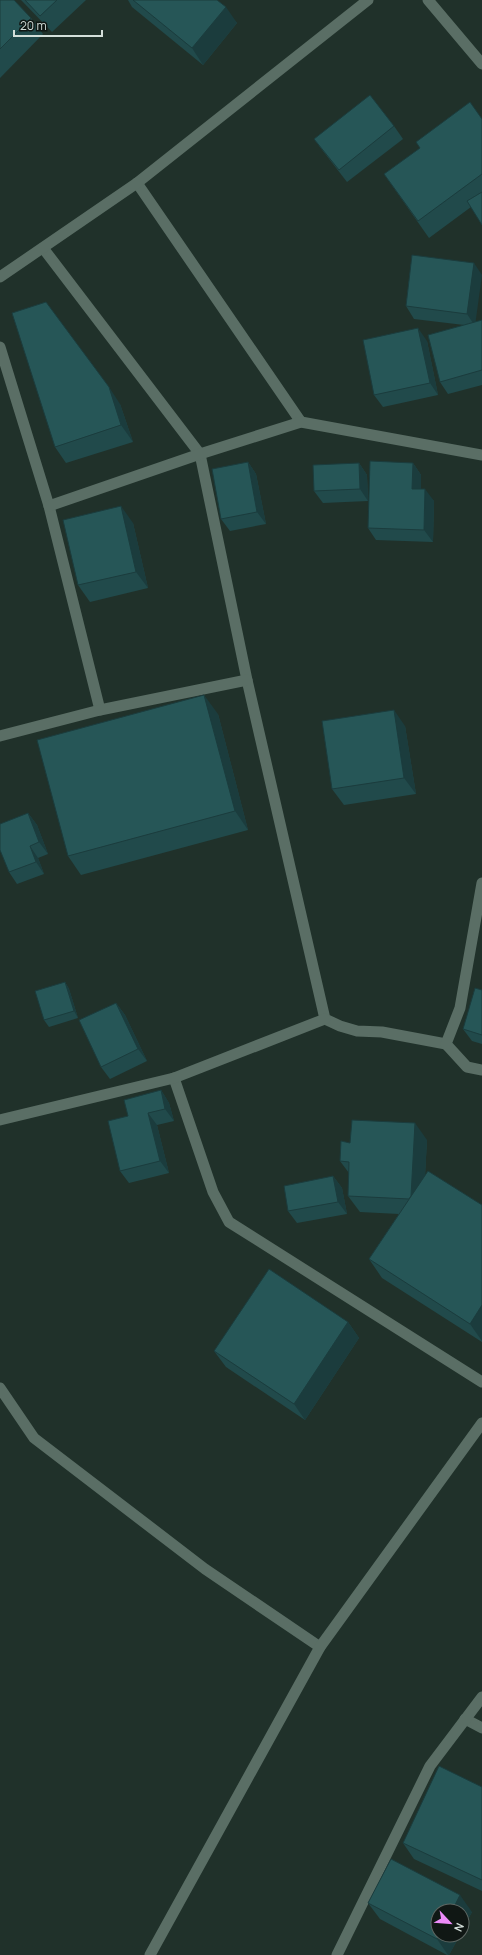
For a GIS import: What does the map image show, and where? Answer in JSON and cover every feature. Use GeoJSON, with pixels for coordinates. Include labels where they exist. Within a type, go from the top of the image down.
{"type":"FeatureCollection","features":[{"type":"Feature","properties":{"kind":"street"},"geometry":{"type":"LineString","coordinates":[[0,277],[137,183],[368,0]]}},
{"type":"Feature","properties":{"kind":"street"},"geometry":{"type":"LineString","coordinates":[[428,0],[482,64]]}},
{"type":"Feature","properties":{"kind":"street"},"geometry":{"type":"LineString","coordinates":[[137,183],[301,422]]}},
{"type":"Feature","properties":{"kind":"street"},"geometry":{"type":"LineString","coordinates":[[43,248],[200,454],[247,680],[324,1019]]}},
{"type":"Feature","properties":{"kind":"street"},"geometry":{"type":"LineString","coordinates":[[0,347],[49,506],[100,710]]}},
{"type":"Feature","properties":{"kind":"street"},"geometry":{"type":"LineString","coordinates":[[49,506],[200,454],[301,422],[482,455]]}},
{"type":"Feature","properties":{"kind":"street"},"geometry":{"type":"LineString","coordinates":[[0,736],[100,710],[247,680]]}},
{"type":"Feature","properties":{"kind":"street"},"geometry":{"type":"LineString","coordinates":[[446,1044],[460,1008],[482,883]]}},
{"type":"Feature","properties":{"kind":"street"},"geometry":{"type":"LineString","coordinates":[[0,1120],[174,1078],[324,1019],[357,1031],[382,1032],[446,1044],[467,1067],[482,1070]]}},
{"type":"Feature","properties":{"kind":"street"},"geometry":{"type":"LineString","coordinates":[[174,1078],[213,1192],[229,1222],[482,1382]]}},
{"type":"Feature","properties":{"kind":"street"},"geometry":{"type":"LineString","coordinates":[[0,1388],[34,1438],[205,1568],[320,1647]]}},
{"type":"Feature","properties":{"kind":"street"},"geometry":{"type":"LineString","coordinates":[[150,1955],[320,1647],[482,1423]]}},
{"type":"Feature","properties":{"kind":"street"},"geometry":{"type":"LineString","coordinates":[[337,1955],[430,1766],[482,1697]]}},
{"type":"Feature","properties":{"kind":"street"},"geometry":{"type":"LineString","coordinates":[[465,1719],[482,1728]]}},
{"type":"Feature","properties":{"kind":"building"},"geometry":{"type":"Polygon","coordinates":[[[0,0],[14,0],[31,18],[0,49],[0,0]]]}},
{"type":"Feature","properties":{"kind":"building"},"geometry":{"type":"Polygon","coordinates":[[[25,0],[57,0],[40,16],[25,0]]]}},
{"type":"Feature","properties":{"kind":"building"},"geometry":{"type":"Polygon","coordinates":[[[133,0],[217,0],[226,7],[192,48],[133,0]]]}},
{"type":"Feature","properties":{"kind":"building"},"geometry":{"type":"Polygon","coordinates":[[[370,95],[394,126],[339,170],[314,139],[370,95]]]}},
{"type":"Feature","properties":{"kind":"building"},"geometry":{"type":"Polygon","coordinates":[[[470,102],[482,119],[482,174],[418,221],[384,174],[420,148],[416,142],[470,102]]]}},
{"type":"Feature","properties":{"kind":"building"},"geometry":{"type":"Polygon","coordinates":[[[482,192],[482,225],[467,201],[482,192]]]}},
{"type":"Feature","properties":{"kind":"building"},"geometry":{"type":"Polygon","coordinates":[[[412,255],[474,263],[467,314],[406,306],[412,255]]]}},
{"type":"Feature","properties":{"kind":"building"},"geometry":{"type":"Polygon","coordinates":[[[46,302],[109,387],[121,425],[55,447],[12,313],[46,302]]]}},
{"type":"Feature","properties":{"kind":"building"},"geometry":{"type":"Polygon","coordinates":[[[482,320],[482,370],[440,382],[428,335],[482,320]]]}},
{"type":"Feature","properties":{"kind":"building"},"geometry":{"type":"Polygon","coordinates":[[[418,328],[430,383],[374,395],[363,340],[418,328]]]}},
{"type":"Feature","properties":{"kind":"building"},"geometry":{"type":"Polygon","coordinates":[[[370,461],[413,463],[412,489],[425,489],[424,530],[368,528],[370,461]]]}},
{"type":"Feature","properties":{"kind":"building"},"geometry":{"type":"Polygon","coordinates":[[[248,462],[257,512],[221,519],[212,469],[248,462]]]}},
{"type":"Feature","properties":{"kind":"building"},"geometry":{"type":"Polygon","coordinates":[[[359,463],[360,489],[314,491],[313,465],[359,463]]]}},
{"type":"Feature","properties":{"kind":"building"},"geometry":{"type":"Polygon","coordinates":[[[121,506],[136,572],[78,585],[63,520],[121,506]]]}},
{"type":"Feature","properties":{"kind":"building"},"geometry":{"type":"Polygon","coordinates":[[[204,695],[235,811],[68,856],[37,740],[204,695]]]}},
{"type":"Feature","properties":{"kind":"building"},"geometry":{"type":"Polygon","coordinates":[[[394,710],[404,778],[332,789],[322,721],[394,710]]]}},
{"type":"Feature","properties":{"kind":"building"},"geometry":{"type":"Polygon","coordinates":[[[28,813],[39,842],[30,846],[36,862],[9,872],[0,850],[0,824],[28,813]]]}},
{"type":"Feature","properties":{"kind":"building"},"geometry":{"type":"Polygon","coordinates":[[[65,982],[74,1011],[44,1020],[35,991],[65,982]]]}},
{"type":"Feature","properties":{"kind":"building"},"geometry":{"type":"Polygon","coordinates":[[[475,988],[482,990],[482,1035],[463,1029],[475,988]]]}},
{"type":"Feature","properties":{"kind":"building"},"geometry":{"type":"Polygon","coordinates":[[[116,1003],[138,1049],[101,1067],[79,1020],[116,1003]]]}},
{"type":"Feature","properties":{"kind":"building"},"geometry":{"type":"Polygon","coordinates":[[[161,1090],[165,1109],[148,1113],[160,1161],[120,1171],[108,1121],[128,1116],[124,1100],[161,1090]]]}},
{"type":"Feature","properties":{"kind":"building"},"geometry":{"type":"Polygon","coordinates":[[[352,1120],[415,1123],[411,1196],[409,1199],[348,1196],[349,1162],[340,1161],[341,1141],[350,1143],[352,1120]]]}},
{"type":"Feature","properties":{"kind":"building"},"geometry":{"type":"Polygon","coordinates":[[[428,1171],[482,1205],[482,1305],[470,1324],[369,1259],[428,1171]]]}},
{"type":"Feature","properties":{"kind":"building"},"geometry":{"type":"Polygon","coordinates":[[[333,1176],[338,1202],[288,1211],[284,1186],[333,1176]]]}},
{"type":"Feature","properties":{"kind":"building"},"geometry":{"type":"Polygon","coordinates":[[[269,1269],[348,1322],[294,1404],[214,1351],[269,1269]]]}},
{"type":"Feature","properties":{"kind":"building"},"geometry":{"type":"Polygon","coordinates":[[[439,1766],[482,1787],[482,1880],[403,1843],[439,1766]]]}},
{"type":"Feature","properties":{"kind":"building"},"geometry":{"type":"Polygon","coordinates":[[[391,1859],[460,1895],[456,1903],[430,1903],[430,1935],[368,1903],[391,1859]]]}}]}
